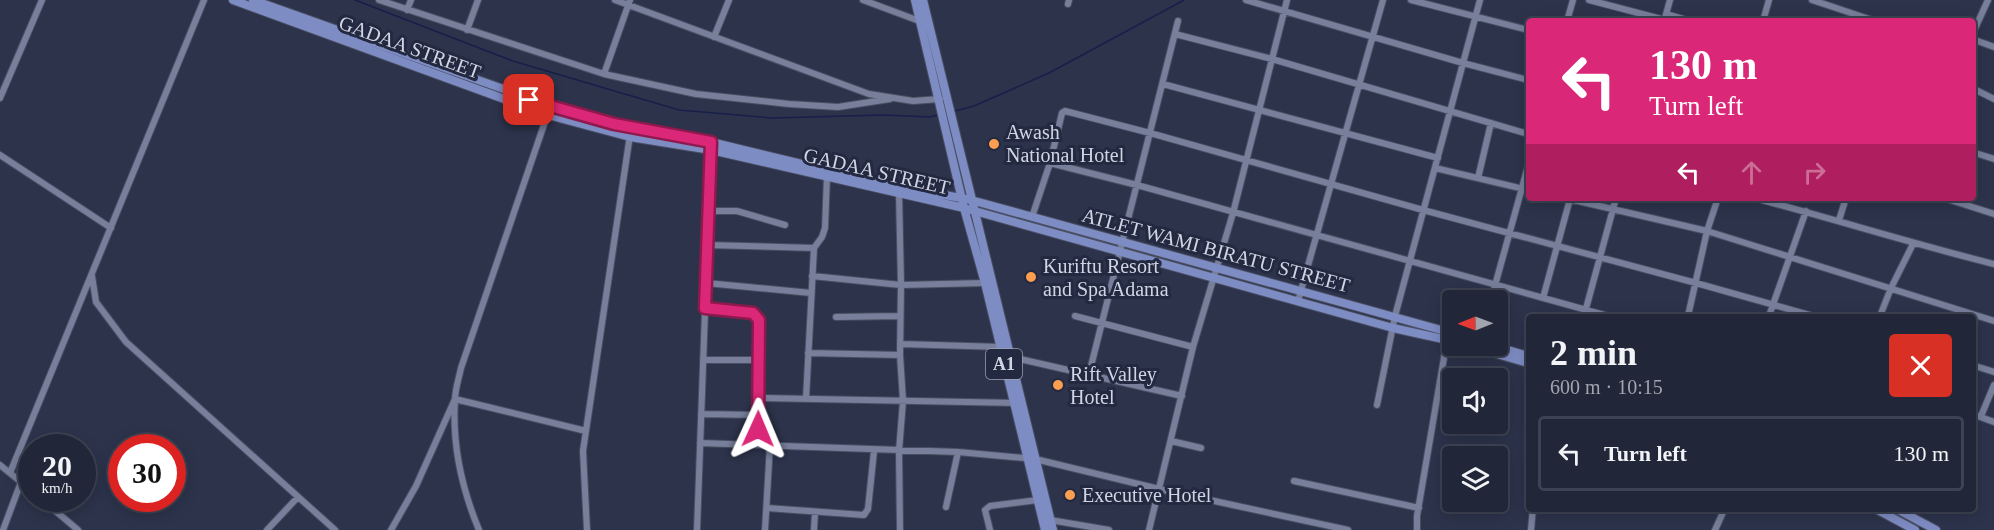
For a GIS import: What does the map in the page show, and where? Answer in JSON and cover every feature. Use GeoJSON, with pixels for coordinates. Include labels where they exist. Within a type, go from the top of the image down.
{"type":"FeatureCollection","features":[{"type":"Feature","properties":{"kind":"main road","name":"GADAA STREET"},"geometry":{"type":"LineString","coordinates":[[233,0],[549,111],[631,133],[711,146],[973,210]]}},
{"type":"Feature","properties":{"kind":"main road"},"geometry":{"type":"LineString","coordinates":[[253,0],[549,111]]}},
{"type":"Feature","properties":{"kind":"main road","name":"A1"},"geometry":{"type":"LineString","coordinates":[[915,0],[925,23]]}},
{"type":"Feature","properties":{"kind":"main road","name":"A1"},"geometry":{"type":"LineString","coordinates":[[923,0],[925,23],[943,103],[966,199],[973,210],[1045,530]]}},
{"type":"Feature","properties":{"kind":"main road","name":"ATLET WAMI BIRATU STREET"},"geometry":{"type":"LineString","coordinates":[[711,146],[966,199],[1123,242],[1298,301],[1393,328],[1442,337]]}},
{"type":"Feature","properties":{"kind":"main road","name":"A1"},"geometry":{"type":"LineString","coordinates":[[966,199],[964,208],[985,284],[1004,346],[1011,357],[1017,403]]}},
{"type":"Feature","properties":{"kind":"main road","name":"ATLET WAMI BIRATU STREET"},"geometry":{"type":"LineString","coordinates":[[973,210],[1120,251],[1301,291],[1395,316],[1442,335]]}},
{"type":"Feature","properties":{"kind":"main road"},"geometry":{"type":"LineString","coordinates":[[1508,350],[1526,355]]}},
{"type":"Feature","properties":{"kind":"main road"},"geometry":{"type":"LineString","coordinates":[[1506,356],[1526,362]]}},
{"type":"Feature","properties":{"kind":"main road","name":"A1"},"geometry":{"type":"LineString","coordinates":[[1030,458],[1053,530]]}},
{"type":"Feature","properties":{"kind":"main road"},"geometry":{"type":"LineString","coordinates":[[1881,512],[1915,530]]}},
{"type":"Feature","properties":{"kind":"main road"},"geometry":{"type":"LineString","coordinates":[[1902,512],[1936,530]]}},
{"type":"Feature","properties":{"kind":"street"},"geometry":{"type":"LineString","coordinates":[[0,98],[42,0]]}},
{"type":"Feature","properties":{"kind":"street"},"geometry":{"type":"LineString","coordinates":[[10,473],[204,0]]}},
{"type":"Feature","properties":{"kind":"street"},"geometry":{"type":"LineString","coordinates":[[379,0],[604,74],[696,94],[838,107],[890,99]]}},
{"type":"Feature","properties":{"kind":"street"},"geometry":{"type":"LineString","coordinates":[[407,10],[411,0]]}},
{"type":"Feature","properties":{"kind":"street"},"geometry":{"type":"LineString","coordinates":[[467,30],[478,0]]}},
{"type":"Feature","properties":{"kind":"street"},"geometry":{"type":"LineString","coordinates":[[615,0],[629,2],[714,37],[860,91],[890,99],[943,103]]}},
{"type":"Feature","properties":{"kind":"street"},"geometry":{"type":"LineString","coordinates":[[714,37],[729,0]]}},
{"type":"Feature","properties":{"kind":"street"},"geometry":{"type":"LineString","coordinates":[[862,0],[925,23]]}},
{"type":"Feature","properties":{"kind":"street"},"geometry":{"type":"LineString","coordinates":[[1246,0],[1526,79]]}},
{"type":"Feature","properties":{"kind":"street"},"geometry":{"type":"LineString","coordinates":[[1149,530],[1193,347],[1233,213],[1287,0]]}},
{"type":"Feature","properties":{"kind":"street"},"geometry":{"type":"LineString","coordinates":[[1298,301],[1383,0]]}},
{"type":"Feature","properties":{"kind":"street"},"geometry":{"type":"LineString","coordinates":[[1411,0],[1526,29]]}},
{"type":"Feature","properties":{"kind":"street"},"geometry":{"type":"LineString","coordinates":[[1377,405],[1395,316],[1480,0]]}},
{"type":"Feature","properties":{"kind":"street"},"geometry":{"type":"LineString","coordinates":[[1568,18],[1573,0]]}},
{"type":"Feature","properties":{"kind":"street"},"geometry":{"type":"LineString","coordinates":[[1589,0],[1665,18],[1670,0]]}},
{"type":"Feature","properties":{"kind":"street"},"geometry":{"type":"LineString","coordinates":[[1764,18],[1769,0]]}},
{"type":"Feature","properties":{"kind":"street"},"geometry":{"type":"LineString","coordinates":[[1812,0],[1866,18]]}},
{"type":"Feature","properties":{"kind":"street"},"geometry":{"type":"LineString","coordinates":[[604,74],[629,2]]}},
{"type":"Feature","properties":{"kind":"street"},"geometry":{"type":"LineString","coordinates":[[1976,29],[1989,2]]}},
{"type":"Feature","properties":{"kind":"street"},"geometry":{"type":"LineString","coordinates":[[1089,374],[1178,21]]}},
{"type":"Feature","properties":{"kind":"street"},"geometry":{"type":"LineString","coordinates":[[1175,34],[1272,59],[1526,133]]}},
{"type":"Feature","properties":{"kind":"street"},"geometry":{"type":"LineString","coordinates":[[1976,39],[1994,47]]}},
{"type":"Feature","properties":{"kind":"street"},"geometry":{"type":"LineString","coordinates":[[1163,84],[1438,158]]}},
{"type":"Feature","properties":{"kind":"street"},"geometry":{"type":"LineString","coordinates":[[1976,90],[1994,99]]}},
{"type":"Feature","properties":{"kind":"street"},"geometry":{"type":"LineString","coordinates":[[391,530],[416,486],[455,399],[461,368],[549,111]]}},
{"type":"Feature","properties":{"kind":"street"},"geometry":{"type":"LineString","coordinates":[[1032,217],[1050,163],[1062,113],[1065,111],[1806,314]]}},
{"type":"Feature","properties":{"kind":"street"},"geometry":{"type":"LineString","coordinates":[[1478,178],[1491,123]]}},
{"type":"Feature","properties":{"kind":"street"},"geometry":{"type":"LineString","coordinates":[[587,530],[583,451],[631,133]]}},
{"type":"Feature","properties":{"kind":"street"},"geometry":{"type":"LineString","coordinates":[[697,530],[711,146]]}},
{"type":"Feature","properties":{"kind":"street"},"geometry":{"type":"LineString","coordinates":[[1976,153],[1994,159]]}},
{"type":"Feature","properties":{"kind":"street"},"geometry":{"type":"LineString","coordinates":[[0,155],[111,228]]}},
{"type":"Feature","properties":{"kind":"street"},"geometry":{"type":"LineString","coordinates":[[1050,163],[1543,298],[1585,313],[1615,201]]}},
{"type":"Feature","properties":{"kind":"street"},"geometry":{"type":"LineString","coordinates":[[1435,168],[1525,189],[1495,290]]}},
{"type":"Feature","properties":{"kind":"street"},"geometry":{"type":"LineString","coordinates":[[806,399],[814,248],[825,228],[827,176]]}},
{"type":"Feature","properties":{"kind":"street"},"geometry":{"type":"LineString","coordinates":[[898,193],[901,285],[900,355],[903,401],[899,451],[900,530]]}},
{"type":"Feature","properties":{"kind":"street"},"geometry":{"type":"LineString","coordinates":[[1543,298],[1568,201]]}},
{"type":"Feature","properties":{"kind":"street"},"geometry":{"type":"LineString","coordinates":[[1578,201],[1707,231],[1972,314]]}},
{"type":"Feature","properties":{"kind":"street"},"geometry":{"type":"LineString","coordinates":[[1688,314],[1707,231],[1717,201]]}},
{"type":"Feature","properties":{"kind":"street"},"geometry":{"type":"LineString","coordinates":[[1765,201],[1839,220],[1913,244],[1994,264]]}},
{"type":"Feature","properties":{"kind":"street"},"geometry":{"type":"LineString","coordinates":[[1839,220],[1845,201]]}},
{"type":"Feature","properties":{"kind":"street"},"geometry":{"type":"LineString","coordinates":[[1953,201],[1994,214]]}},
{"type":"Feature","properties":{"kind":"street"},"geometry":{"type":"LineString","coordinates":[[709,212],[737,212],[784,225]]}},
{"type":"Feature","properties":{"kind":"street"},"geometry":{"type":"LineString","coordinates":[[1770,314],[1806,212]]}},
{"type":"Feature","properties":{"kind":"street"},"geometry":{"type":"LineString","coordinates":[[1881,314],[1913,244]]}},
{"type":"Feature","properties":{"kind":"street"},"geometry":{"type":"LineString","coordinates":[[708,245],[814,248]]}},
{"type":"Feature","properties":{"kind":"street"},"geometry":{"type":"LineString","coordinates":[[92,276],[96,302],[126,342],[335,530]]}},
{"type":"Feature","properties":{"kind":"street"},"geometry":{"type":"LineString","coordinates":[[812,276],[901,285],[985,284]]}},
{"type":"Feature","properties":{"kind":"street"},"geometry":{"type":"LineString","coordinates":[[706,283],[811,293]]}},
{"type":"Feature","properties":{"kind":"street"},"geometry":{"type":"LineString","coordinates":[[705,308],[753,313],[759,320],[757,444]]}},
{"type":"Feature","properties":{"kind":"street"},"geometry":{"type":"LineString","coordinates":[[1976,315],[1994,321]]}},
{"type":"Feature","properties":{"kind":"street"},"geometry":{"type":"LineString","coordinates":[[836,317],[900,316]]}},
{"type":"Feature","properties":{"kind":"street"},"geometry":{"type":"LineString","coordinates":[[1075,316],[1193,347]]}},
{"type":"Feature","properties":{"kind":"street"},"geometry":{"type":"LineString","coordinates":[[900,344],[1004,346]]}},
{"type":"Feature","properties":{"kind":"street"},"geometry":{"type":"LineString","coordinates":[[808,353],[900,355]]}},
{"type":"Feature","properties":{"kind":"street"},"geometry":{"type":"LineString","coordinates":[[1417,530],[1447,356]]}},
{"type":"Feature","properties":{"kind":"street"},"geometry":{"type":"LineString","coordinates":[[1011,357],[1182,396]]}},
{"type":"Feature","properties":{"kind":"street"},"geometry":{"type":"LineString","coordinates":[[703,360],[758,360]]}},
{"type":"Feature","properties":{"kind":"street"},"geometry":{"type":"LineString","coordinates":[[1976,366],[1994,372]]}},
{"type":"Feature","properties":{"kind":"street"},"geometry":{"type":"LineString","coordinates":[[1981,416],[1994,385]]}},
{"type":"Feature","properties":{"kind":"street"},"geometry":{"type":"LineString","coordinates":[[758,398],[1017,403]]}},
{"type":"Feature","properties":{"kind":"street"},"geometry":{"type":"LineString","coordinates":[[455,399],[586,431]]}},
{"type":"Feature","properties":{"kind":"street"},"geometry":{"type":"LineString","coordinates":[[455,399],[459,462],[467,500],[479,530]]}},
{"type":"Feature","properties":{"kind":"street"},"geometry":{"type":"LineString","coordinates":[[701,414],[758,415]]}},
{"type":"Feature","properties":{"kind":"street"},"geometry":{"type":"LineString","coordinates":[[1976,415],[1994,422]]}},
{"type":"Feature","properties":{"kind":"street"},"geometry":{"type":"LineString","coordinates":[[1171,441],[1201,448]]}},
{"type":"Feature","properties":{"kind":"street"},"geometry":{"type":"LineString","coordinates":[[700,443],[958,452],[1030,458],[1348,530]]}},
{"type":"Feature","properties":{"kind":"street"},"geometry":{"type":"LineString","coordinates":[[765,530],[770,445]]}},
{"type":"Feature","properties":{"kind":"street"},"geometry":{"type":"LineString","coordinates":[[767,508],[860,515],[867,512],[874,450]]}},
{"type":"Feature","properties":{"kind":"street"},"geometry":{"type":"LineString","coordinates":[[946,507],[958,452]]}},
{"type":"Feature","properties":{"kind":"street"},"geometry":{"type":"LineString","coordinates":[[0,465],[18,480]]}},
{"type":"Feature","properties":{"kind":"street"},"geometry":{"type":"LineString","coordinates":[[1294,481],[1419,508]]}},
{"type":"Feature","properties":{"kind":"street"},"geometry":{"type":"LineString","coordinates":[[3,530],[18,490]]}},
{"type":"Feature","properties":{"kind":"street"},"geometry":{"type":"LineString","coordinates":[[267,530],[298,496]]}},
{"type":"Feature","properties":{"kind":"street"},"geometry":{"type":"LineString","coordinates":[[990,530],[985,510],[990,506],[1038,500]]}},
{"type":"Feature","properties":{"kind":"street"},"geometry":{"type":"LineString","coordinates":[[57,512],[78,530]]}},
{"type":"Feature","properties":{"kind":"street"},"geometry":{"type":"LineString","coordinates":[[814,530],[815,512]]}},
{"type":"Feature","properties":{"kind":"street"},"geometry":{"type":"LineString","coordinates":[[1532,530],[1533,512]]}},
{"type":"Feature","properties":{"kind":"street"},"geometry":{"type":"LineString","coordinates":[[1715,530],[1723,512]]}},
{"type":"Feature","properties":{"kind":"street"},"geometry":{"type":"LineString","coordinates":[[1050,520],[1109,530]]}},
{"type":"Feature","properties":{"kind":"waterway"},"geometry":{"type":"LineString","coordinates":[[355,0],[513,61],[679,110],[772,118],[884,115],[930,117],[938,115]]}},
{"type":"Feature","properties":{"kind":"waterway"},"geometry":{"type":"LineString","coordinates":[[955,111],[974,106],[1049,73],[1184,0]]}},
{"type":"Feature","properties":{"kind":"place","name":"Awash National Hotel"},"geometry":{"type":"Point","coordinates":[994,144]}},
{"type":"Feature","properties":{"kind":"place","name":"Kuriftu Resort and Spa Adama"},"geometry":{"type":"Point","coordinates":[1031,277]}},
{"type":"Feature","properties":{"kind":"place","name":"Rift Valley Hotel"},"geometry":{"type":"Point","coordinates":[1058,385]}},
{"type":"Feature","properties":{"kind":"place","name":"Executive Hotel"},"geometry":{"type":"Point","coordinates":[1070,495]}},
{"type":"Feature","properties":{"kind":"route"},"geometry":{"type":"LineString","coordinates":[[529,100],[631,128],[711,142],[705,308],[757,315],[759,320],[758,429]]}}]}
